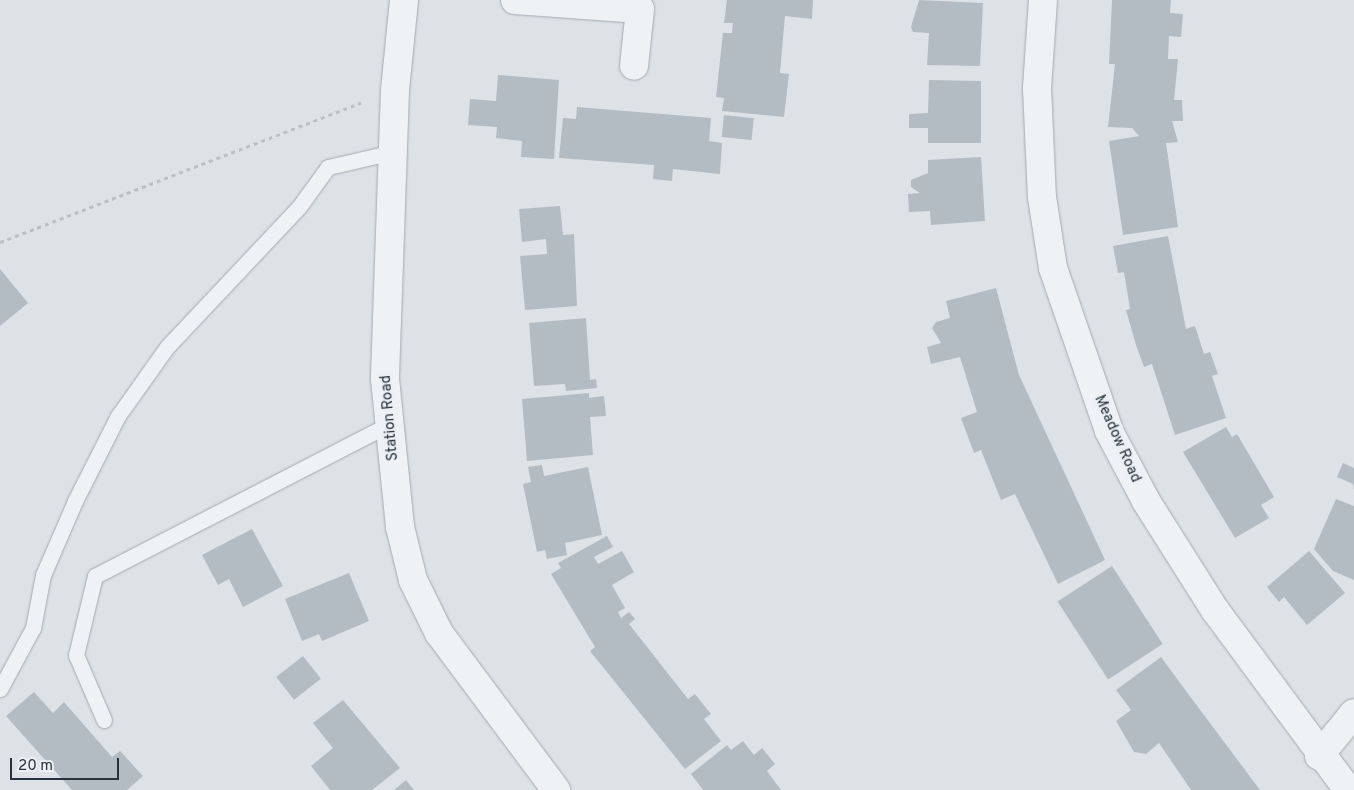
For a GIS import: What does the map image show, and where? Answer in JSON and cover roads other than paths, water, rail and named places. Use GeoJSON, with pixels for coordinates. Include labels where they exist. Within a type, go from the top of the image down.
{"type":"FeatureCollection","features":[{"type":"Feature","properties":{"kind":"street","name":"Station Road"},"geometry":{"type":"LineString","coordinates":[[404,0],[395,90],[385,378],[400,527],[413,580],[439,633],[556,790]]}},
{"type":"Feature","properties":{"kind":"street"},"geometry":{"type":"LineString","coordinates":[[516,0],[640,8],[634,66]]}},
{"type":"Feature","properties":{"kind":"street","name":"Meadow Road"},"geometry":{"type":"LineString","coordinates":[[1043,0],[1037,88],[1042,197],[1053,268],[1072,330],[1109,431],[1146,501],[1214,610],[1319,756],[1348,790]]}},
{"type":"Feature","properties":{"kind":"street"},"geometry":{"type":"LineString","coordinates":[[1319,756],[1354,712]]}},
{"type":"Feature","properties":{"kind":"lane"},"geometry":{"type":"LineString","coordinates":[[0,689],[33,628],[43,575],[75,500],[118,416],[167,347],[299,207],[328,167],[393,152]]}},
{"type":"Feature","properties":{"kind":"lane"},"geometry":{"type":"LineString","coordinates":[[104,720],[76,655],[94,576],[390,424]]}}]}
